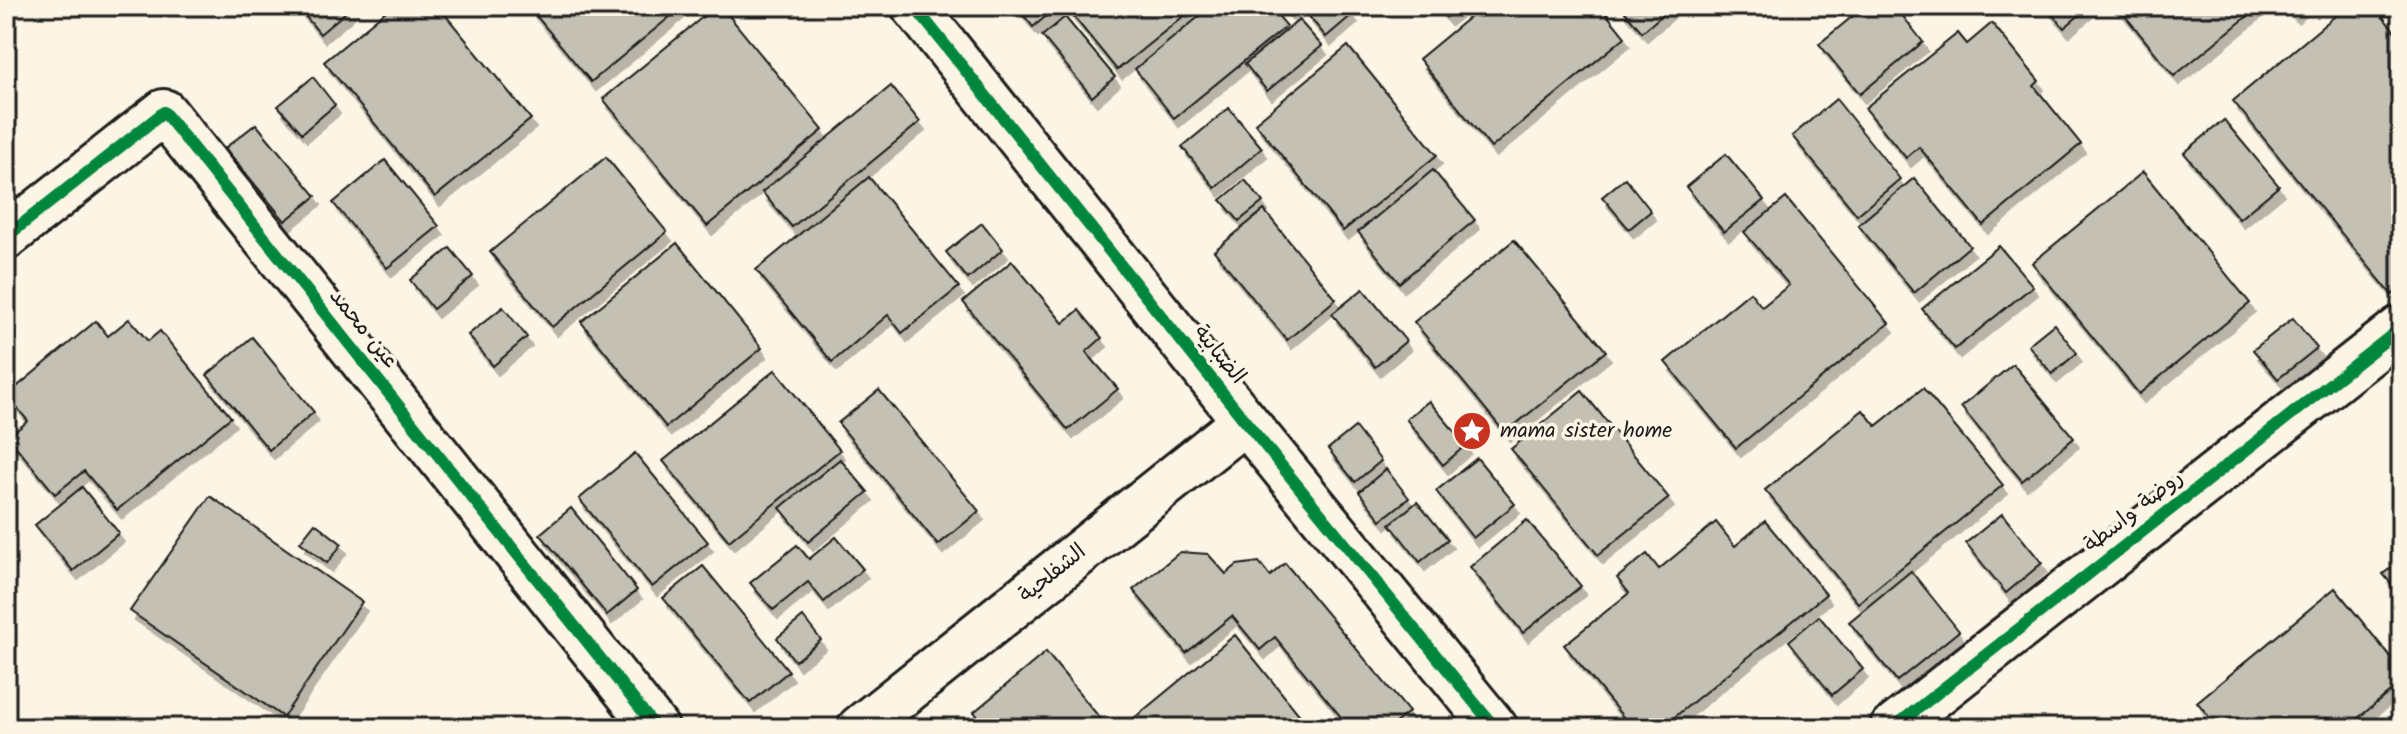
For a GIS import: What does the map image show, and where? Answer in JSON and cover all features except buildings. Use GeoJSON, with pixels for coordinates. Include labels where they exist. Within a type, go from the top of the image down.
{"type":"FeatureCollection","features":[{"type":"Feature","properties":{"kind":"street","name":"الضبابية"},"geometry":{"type":"LineString","coordinates":[[914,6],[1495,728]]}},
{"type":"Feature","properties":{"kind":"street","name":"عين محمد"},"geometry":{"type":"LineString","coordinates":[[6,237],[164,112],[656,728]]}},
{"type":"Feature","properties":{"kind":"street","name":"روضة واسطة"},"geometry":{"type":"LineString","coordinates":[[1893,728],[2401,328]]}},
{"type":"Feature","properties":{"kind":"street","name":"الشفلحية"},"geometry":{"type":"LineString","coordinates":[[860,728],[1245,421]]}},
{"type":"Feature","properties":{"kind":"cycle path"},"geometry":{"type":"LineString","coordinates":[[914,6],[1495,728]]}},
{"type":"Feature","properties":{"kind":"cycle path"},"geometry":{"type":"LineString","coordinates":[[6,237],[164,112],[656,728]]}},
{"type":"Feature","properties":{"kind":"cycle path"},"geometry":{"type":"LineString","coordinates":[[1893,728],[2401,328]]}},
{"type":"Feature","properties":{"kind":"place","name":"mama sister home"},"geometry":{"type":"Point","coordinates":[1472,431]}}]}
